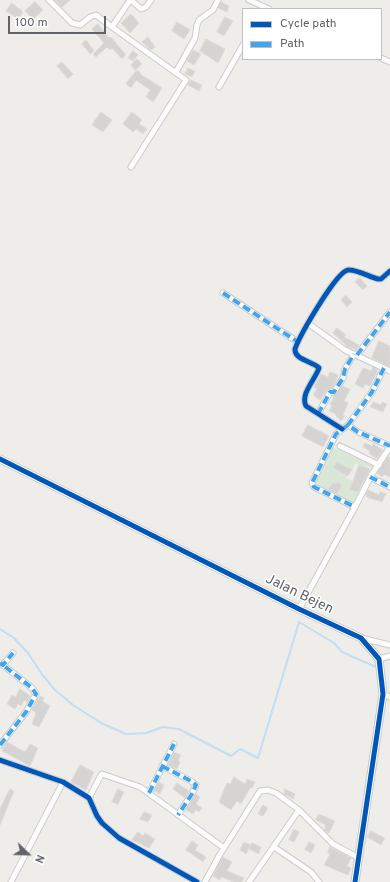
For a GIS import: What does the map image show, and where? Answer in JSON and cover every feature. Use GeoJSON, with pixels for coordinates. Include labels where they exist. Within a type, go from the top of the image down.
{"type":"FeatureCollection","features":[{"type":"Feature","properties":{"kind":"street"},"geometry":{"type":"LineString","coordinates":[[49,0],[72,23],[80,25],[90,17],[96,15],[186,80],[131,167]]}},
{"type":"Feature","properties":{"kind":"street"},"geometry":{"type":"LineString","coordinates":[[112,27],[130,0],[141,9],[146,7],[151,0]]}},
{"type":"Feature","properties":{"kind":"street"},"geometry":{"type":"LineString","coordinates":[[176,72],[195,38],[197,25],[202,17],[213,10],[218,0]]}},
{"type":"Feature","properties":{"kind":"street"},"geometry":{"type":"LineString","coordinates":[[249,0],[266,8]]}},
{"type":"Feature","properties":{"kind":"street"},"geometry":{"type":"LineString","coordinates":[[219,87],[242,47]]}},
{"type":"Feature","properties":{"kind":"street"},"geometry":{"type":"LineString","coordinates":[[342,429],[306,406],[304,400],[319,368],[315,364],[296,355],[294,352],[318,306],[340,274],[348,270],[356,270],[367,276],[381,279],[390,272]]}},
{"type":"Feature","properties":{"kind":"street"},"geometry":{"type":"LineString","coordinates":[[223,293],[298,342]]}},
{"type":"Feature","properties":{"kind":"street"},"geometry":{"type":"LineString","coordinates":[[318,414],[330,392],[334,392],[343,378],[345,369],[390,312]]}},
{"type":"Feature","properties":{"kind":"street"},"geometry":{"type":"LineString","coordinates":[[309,324],[337,345],[390,371]]}},
{"type":"Feature","properties":{"kind":"street"},"geometry":{"type":"LineString","coordinates":[[355,507],[312,485],[336,434],[348,425],[372,392],[384,368]]}},
{"type":"Feature","properties":{"kind":"street"},"geometry":{"type":"LineString","coordinates":[[299,609],[370,477],[390,446],[358,432],[348,425]]}},
{"type":"Feature","properties":{"kind":"street"},"geometry":{"type":"LineString","coordinates":[[340,446],[378,464]]}},
{"type":"Feature","properties":{"kind":"street","name":"Jalan Bejen"},"geometry":{"type":"LineString","coordinates":[[0,459],[299,609],[361,638],[379,659]]}},
{"type":"Feature","properties":{"kind":"street"},"geometry":{"type":"LineString","coordinates":[[370,477],[390,487]]}},
{"type":"Feature","properties":{"kind":"street"},"geometry":{"type":"LineString","coordinates":[[361,638],[390,645]]}},
{"type":"Feature","properties":{"kind":"street"},"geometry":{"type":"LineString","coordinates":[[0,745],[26,712],[36,694],[32,688],[2,664],[13,653]]}},
{"type":"Feature","properties":{"kind":"street"},"geometry":{"type":"LineString","coordinates":[[355,882],[383,694],[379,659],[390,656]]}},
{"type":"Feature","properties":{"kind":"street"},"geometry":{"type":"LineString","coordinates":[[383,694],[390,697]]}},
{"type":"Feature","properties":{"kind":"street"},"geometry":{"type":"LineString","coordinates":[[149,793],[174,744]]}},
{"type":"Feature","properties":{"kind":"street"},"geometry":{"type":"LineString","coordinates":[[0,760],[63,782],[89,798],[99,820],[119,838],[197,882]]}},
{"type":"Feature","properties":{"kind":"street"},"geometry":{"type":"LineString","coordinates":[[162,766],[196,785],[189,799],[178,815]]}},
{"type":"Feature","properties":{"kind":"street"},"geometry":{"type":"LineString","coordinates":[[89,798],[102,774],[140,787],[224,848]]}},
{"type":"Feature","properties":{"kind":"street"},"geometry":{"type":"LineString","coordinates":[[11,882],[63,782]]}},
{"type":"Feature","properties":{"kind":"street"},"geometry":{"type":"LineString","coordinates":[[206,882],[224,848],[260,791],[268,790],[276,793],[299,810],[333,844],[359,858]]}},
{"type":"Feature","properties":{"kind":"street"},"geometry":{"type":"LineString","coordinates":[[249,882],[299,810]]}},
{"type":"Feature","properties":{"kind":"street"},"geometry":{"type":"LineString","coordinates":[[274,847],[311,872],[319,882]]}},
{"type":"Feature","properties":{"kind":"green space"},"geometry":{"type":"Polygon","coordinates":[[[330,446],[376,467],[374,468],[355,464],[352,471],[349,471],[346,478],[353,481],[350,490],[362,494],[354,505],[336,496],[342,485],[337,482],[336,484],[333,482],[328,491],[313,484],[330,446]]]}},
{"type":"Feature","properties":{"kind":"building"},"geometry":{"type":"Polygon","coordinates":[[[55,0],[70,0],[62,7],[55,0]]]}},
{"type":"Feature","properties":{"kind":"building"},"geometry":{"type":"Polygon","coordinates":[[[35,2],[43,10],[33,19],[25,11],[35,2]]]}},
{"type":"Feature","properties":{"kind":"building"},"geometry":{"type":"Polygon","coordinates":[[[221,2],[229,6],[227,12],[218,8],[221,2]]]}},
{"type":"Feature","properties":{"kind":"building"},"geometry":{"type":"Polygon","coordinates":[[[12,3],[23,12],[18,19],[6,11],[12,3]]]}},
{"type":"Feature","properties":{"kind":"building"},"geometry":{"type":"Polygon","coordinates":[[[131,14],[139,23],[130,33],[121,23],[131,14]]]}},
{"type":"Feature","properties":{"kind":"building"},"geometry":{"type":"Polygon","coordinates":[[[225,17],[233,21],[224,36],[217,32],[225,17]]]}},
{"type":"Feature","properties":{"kind":"building"},"geometry":{"type":"Polygon","coordinates":[[[177,22],[190,30],[184,39],[172,31],[177,22]]]}},
{"type":"Feature","properties":{"kind":"building"},"geometry":{"type":"Polygon","coordinates":[[[98,24],[109,38],[111,37],[126,55],[122,59],[112,48],[110,50],[107,47],[96,57],[93,54],[104,43],[92,29],[98,24]]]}},
{"type":"Feature","properties":{"kind":"building"},"geometry":{"type":"Polygon","coordinates":[[[148,37],[155,47],[151,50],[142,42],[148,37]]]}},
{"type":"Feature","properties":{"kind":"building"},"geometry":{"type":"Polygon","coordinates":[[[206,39],[225,49],[218,63],[200,51],[206,39]]]}},
{"type":"Feature","properties":{"kind":"building"},"geometry":{"type":"Polygon","coordinates":[[[86,40],[94,51],[90,54],[82,44],[86,40]]]}},
{"type":"Feature","properties":{"kind":"building"},"geometry":{"type":"Polygon","coordinates":[[[193,50],[201,54],[194,65],[187,61],[193,50]]]}},
{"type":"Feature","properties":{"kind":"building"},"geometry":{"type":"Polygon","coordinates":[[[133,51],[138,55],[133,61],[128,58],[133,51]]]}},
{"type":"Feature","properties":{"kind":"building"},"geometry":{"type":"Polygon","coordinates":[[[137,59],[142,64],[135,70],[131,65],[137,59]]]}},
{"type":"Feature","properties":{"kind":"building"},"geometry":{"type":"Polygon","coordinates":[[[62,62],[73,74],[68,79],[57,66],[62,62]]]}},
{"type":"Feature","properties":{"kind":"building"},"geometry":{"type":"Polygon","coordinates":[[[188,68],[195,71],[192,77],[185,74],[188,68]]]}},
{"type":"Feature","properties":{"kind":"building"},"geometry":{"type":"Polygon","coordinates":[[[137,70],[141,73],[140,74],[162,88],[153,102],[146,97],[150,90],[136,80],[131,88],[126,84],[137,70]]]}},
{"type":"Feature","properties":{"kind":"building"},"geometry":{"type":"Polygon","coordinates":[[[191,80],[202,85],[199,91],[188,85],[191,80]]]}},
{"type":"Feature","properties":{"kind":"building"},"geometry":{"type":"Polygon","coordinates":[[[101,112],[112,120],[103,132],[92,125],[101,112]]]}},
{"type":"Feature","properties":{"kind":"building"},"geometry":{"type":"Polygon","coordinates":[[[132,112],[142,120],[139,124],[147,129],[143,134],[136,129],[133,132],[123,124],[132,112]]]}},
{"type":"Feature","properties":{"kind":"building"},"geometry":{"type":"Polygon","coordinates":[[[360,278],[367,286],[363,290],[355,282],[360,278]]]}},
{"type":"Feature","properties":{"kind":"building"},"geometry":{"type":"Polygon","coordinates":[[[346,295],[352,302],[347,307],[341,300],[346,295]]]}},
{"type":"Feature","properties":{"kind":"building"},"geometry":{"type":"Polygon","coordinates":[[[337,328],[346,335],[344,337],[359,345],[356,350],[346,346],[333,333],[337,328]]]}},
{"type":"Feature","properties":{"kind":"building"},"geometry":{"type":"Polygon","coordinates":[[[379,341],[390,346],[390,367],[372,358],[379,341]]]}},
{"type":"Feature","properties":{"kind":"building"},"geometry":{"type":"Polygon","coordinates":[[[373,367],[378,370],[370,386],[365,384],[363,388],[355,384],[363,368],[371,371],[373,367]]]}},
{"type":"Feature","properties":{"kind":"building"},"geometry":{"type":"Polygon","coordinates":[[[330,372],[338,375],[332,388],[327,390],[320,400],[313,395],[317,389],[314,387],[321,374],[328,377],[330,372]]]}},
{"type":"Feature","properties":{"kind":"building"},"geometry":{"type":"Polygon","coordinates":[[[342,386],[350,389],[344,401],[348,403],[343,415],[345,416],[341,421],[335,415],[336,414],[329,411],[332,406],[330,404],[334,397],[332,396],[337,394],[342,386]]]}},
{"type":"Feature","properties":{"kind":"building"},"geometry":{"type":"Polygon","coordinates":[[[373,402],[381,405],[382,402],[387,404],[383,412],[371,407],[373,402]]]}},
{"type":"Feature","properties":{"kind":"building"},"geometry":{"type":"Polygon","coordinates":[[[308,425],[329,436],[323,447],[302,436],[308,425]]]}},
{"type":"Feature","properties":{"kind":"building"},"geometry":{"type":"Polygon","coordinates":[[[365,443],[372,446],[373,444],[383,450],[377,459],[369,453],[370,451],[363,447],[365,443]]]}},
{"type":"Feature","properties":{"kind":"building"},"geometry":{"type":"Polygon","coordinates":[[[388,457],[390,457],[390,477],[384,474],[382,477],[377,473],[388,457]]]}},
{"type":"Feature","properties":{"kind":"building"},"geometry":{"type":"Polygon","coordinates":[[[337,462],[352,470],[348,476],[334,468],[337,462]]]}},
{"type":"Feature","properties":{"kind":"building"},"geometry":{"type":"Polygon","coordinates":[[[359,465],[370,469],[358,492],[350,490],[359,465]]]}},
{"type":"Feature","properties":{"kind":"building"},"geometry":{"type":"Polygon","coordinates":[[[333,482],[336,484],[337,482],[342,485],[337,494],[328,490],[333,482]]]}},
{"type":"Feature","properties":{"kind":"building"},"geometry":{"type":"Polygon","coordinates":[[[368,490],[379,495],[380,492],[386,494],[382,502],[367,497],[366,495],[368,490]]]}},
{"type":"Feature","properties":{"kind":"building"},"geometry":{"type":"Polygon","coordinates":[[[20,689],[30,696],[27,702],[24,700],[21,706],[18,704],[15,709],[7,704],[12,695],[15,697],[20,689]]]}},
{"type":"Feature","properties":{"kind":"building"},"geometry":{"type":"Polygon","coordinates":[[[40,696],[44,698],[42,701],[50,706],[39,727],[32,724],[36,713],[32,710],[40,696]]]}},
{"type":"Feature","properties":{"kind":"building"},"geometry":{"type":"Polygon","coordinates":[[[7,742],[25,752],[30,744],[38,748],[30,766],[2,751],[7,742]]]}},
{"type":"Feature","properties":{"kind":"building"},"geometry":{"type":"Polygon","coordinates":[[[174,752],[181,755],[178,761],[180,762],[177,769],[168,765],[174,752]]]}},
{"type":"Feature","properties":{"kind":"building"},"geometry":{"type":"Polygon","coordinates":[[[80,765],[94,772],[86,790],[71,782],[80,765]]]}},
{"type":"Feature","properties":{"kind":"building"},"geometry":{"type":"Polygon","coordinates":[[[234,777],[245,784],[247,779],[255,782],[241,804],[237,801],[231,810],[219,802],[227,783],[230,784],[234,777]]]}},
{"type":"Feature","properties":{"kind":"building"},"geometry":{"type":"Polygon","coordinates":[[[159,782],[164,785],[160,794],[154,791],[159,782]]]}},
{"type":"Feature","properties":{"kind":"building"},"geometry":{"type":"Polygon","coordinates":[[[177,783],[189,791],[185,798],[173,789],[177,783]]]}},
{"type":"Feature","properties":{"kind":"building"},"geometry":{"type":"Polygon","coordinates":[[[10,789],[14,791],[0,825],[0,809],[10,789]]]}},
{"type":"Feature","properties":{"kind":"building"},"geometry":{"type":"Polygon","coordinates":[[[118,789],[124,792],[118,804],[112,802],[118,789]]]}},
{"type":"Feature","properties":{"kind":"building"},"geometry":{"type":"Polygon","coordinates":[[[285,789],[295,794],[293,799],[284,794],[285,789]]]}},
{"type":"Feature","properties":{"kind":"building"},"geometry":{"type":"Polygon","coordinates":[[[196,794],[200,797],[196,804],[202,808],[199,812],[196,810],[193,814],[186,810],[196,794]]]}},
{"type":"Feature","properties":{"kind":"building"},"geometry":{"type":"Polygon","coordinates":[[[263,805],[268,808],[263,816],[258,814],[263,805]]]}},
{"type":"Feature","properties":{"kind":"building"},"geometry":{"type":"Polygon","coordinates":[[[144,812],[152,815],[148,822],[140,819],[144,812]]]}},
{"type":"Feature","properties":{"kind":"building"},"geometry":{"type":"Polygon","coordinates":[[[319,814],[335,821],[329,833],[324,830],[326,825],[316,820],[319,814]]]}},
{"type":"Feature","properties":{"kind":"building"},"geometry":{"type":"Polygon","coordinates":[[[294,829],[299,832],[294,842],[289,840],[294,829]]]}},
{"type":"Feature","properties":{"kind":"building"},"geometry":{"type":"Polygon","coordinates":[[[371,831],[385,838],[381,845],[367,837],[371,831]]]}},
{"type":"Feature","properties":{"kind":"building"},"geometry":{"type":"Polygon","coordinates":[[[138,832],[143,836],[145,833],[155,839],[149,848],[132,840],[138,832]]]}},
{"type":"Feature","properties":{"kind":"building"},"geometry":{"type":"Polygon","coordinates":[[[192,841],[198,845],[195,850],[206,857],[203,862],[186,850],[192,841]]]}},
{"type":"Feature","properties":{"kind":"building"},"geometry":{"type":"Polygon","coordinates":[[[244,842],[251,845],[246,854],[240,850],[244,842]]]}},
{"type":"Feature","properties":{"kind":"building"},"geometry":{"type":"Polygon","coordinates":[[[309,842],[315,845],[311,853],[305,850],[309,842]]]}},
{"type":"Feature","properties":{"kind":"building"},"geometry":{"type":"Polygon","coordinates":[[[252,843],[261,847],[259,854],[249,849],[252,843]]]}},
{"type":"Feature","properties":{"kind":"building"},"geometry":{"type":"Polygon","coordinates":[[[330,847],[351,858],[347,866],[351,868],[348,875],[324,865],[330,854],[328,853],[330,847]]]}},
{"type":"Feature","properties":{"kind":"building"},"geometry":{"type":"Polygon","coordinates":[[[223,857],[232,862],[227,871],[244,878],[242,882],[234,882],[221,877],[220,880],[213,876],[223,857]]]}},
{"type":"Feature","properties":{"kind":"waterway"},"geometry":{"type":"LineString","coordinates":[[0,629],[14,638],[28,653],[41,673],[55,690],[73,705],[101,723],[126,734],[146,733],[163,727],[179,729],[231,756],[240,749],[258,758],[299,622],[334,643],[342,652],[376,667]]}},
{"type":"Feature","properties":{"kind":"marked path"},"geometry":{"type":"LineString","coordinates":[[223,293],[298,342]]}},
{"type":"Feature","properties":{"kind":"marked path"},"geometry":{"type":"LineString","coordinates":[[357,355],[390,312]]}},
{"type":"Feature","properties":{"kind":"marked path"},"geometry":{"type":"LineString","coordinates":[[318,414],[330,392],[334,392],[343,378],[345,369],[354,354]]}},
{"type":"Feature","properties":{"kind":"marked path"},"geometry":{"type":"LineString","coordinates":[[384,368],[372,392],[348,425],[358,432],[390,446]]}},
{"type":"Feature","properties":{"kind":"marked path"},"geometry":{"type":"LineString","coordinates":[[348,425],[336,434],[312,483],[314,487],[355,507]]}},
{"type":"Feature","properties":{"kind":"marked path"},"geometry":{"type":"LineString","coordinates":[[370,477],[390,487]]}},
{"type":"Feature","properties":{"kind":"marked path"},"geometry":{"type":"LineString","coordinates":[[0,663],[3,665],[13,653]]}},
{"type":"Feature","properties":{"kind":"marked path"},"geometry":{"type":"LineString","coordinates":[[0,745],[26,712],[36,694],[32,688],[3,665]]}},
{"type":"Feature","properties":{"kind":"marked path"},"geometry":{"type":"LineString","coordinates":[[149,793],[174,744]]}},
{"type":"Feature","properties":{"kind":"marked path"},"geometry":{"type":"LineString","coordinates":[[162,766],[196,785],[192,794],[178,815]]}},
{"type":"Feature","properties":{"kind":"cycle path"},"geometry":{"type":"LineString","coordinates":[[342,429],[306,406],[306,392],[319,368],[297,356],[295,349],[327,292],[342,273],[351,270],[381,279],[390,271]]}},
{"type":"Feature","properties":{"kind":"cycle path"},"geometry":{"type":"LineString","coordinates":[[0,459],[299,609],[361,638],[379,659],[383,694],[355,882]]}},
{"type":"Feature","properties":{"kind":"cycle path"},"geometry":{"type":"LineString","coordinates":[[0,760],[63,782],[89,798],[97,816],[102,823],[119,838],[197,882]]}}]}
